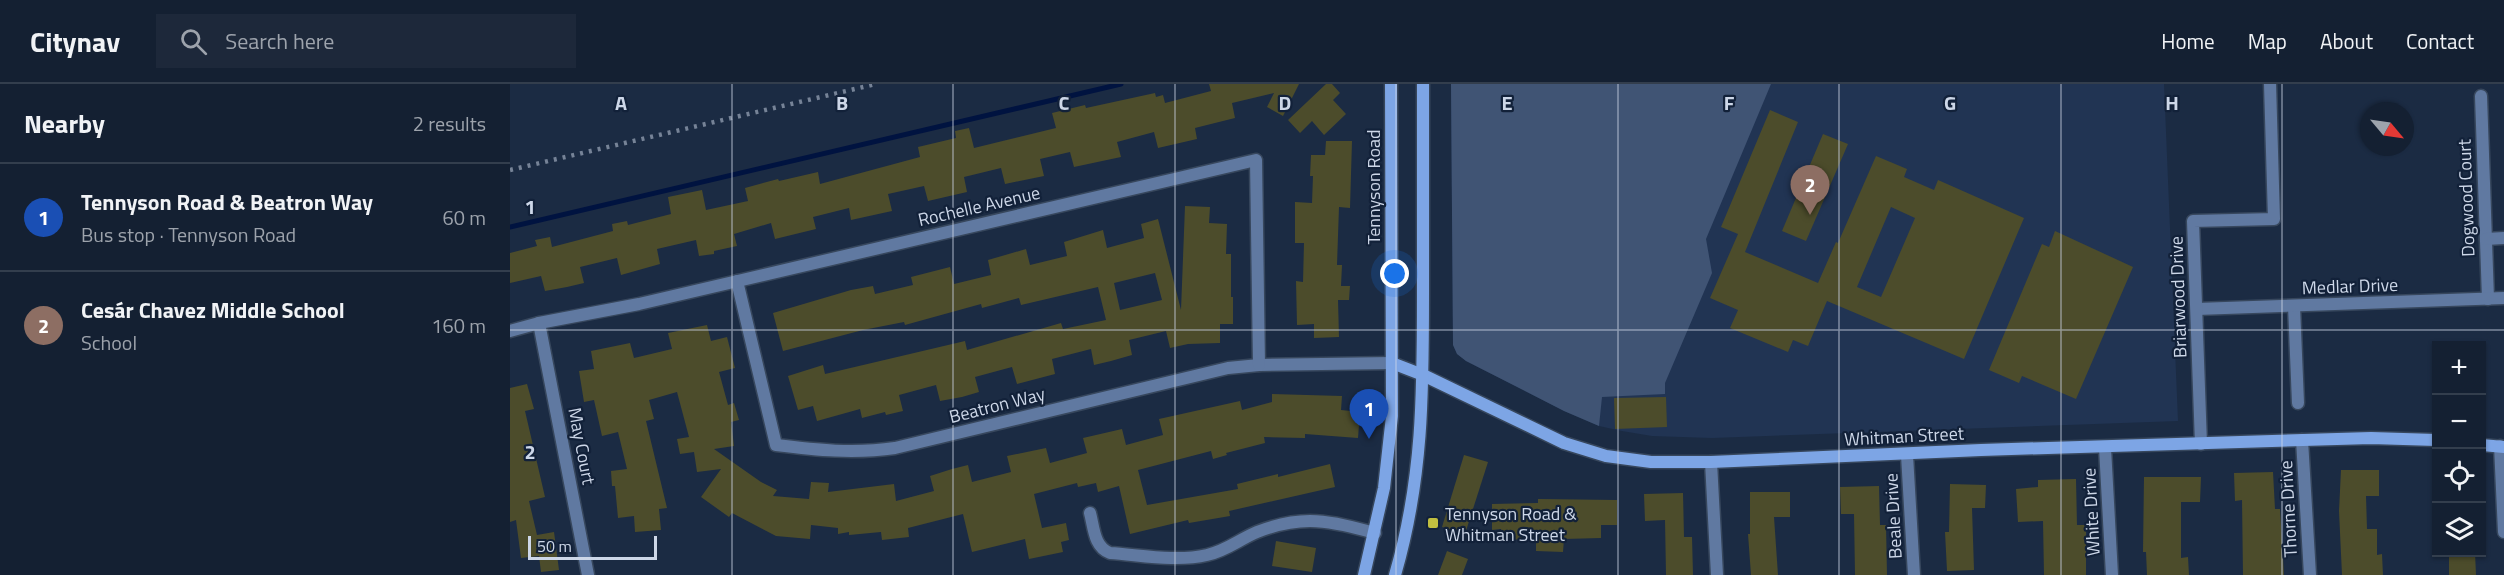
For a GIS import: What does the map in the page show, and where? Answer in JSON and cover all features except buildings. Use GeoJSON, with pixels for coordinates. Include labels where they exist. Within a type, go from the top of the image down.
{"type":"FeatureCollection","features":[{"type":"Feature","properties":{"kind":"street","name":"Tennyson Road"},"geometry":{"type":"LineString","coordinates":[[1364,575],[1375,533],[1389,451],[1392,363],[1391,84]]}},
{"type":"Feature","properties":{"kind":"street"},"geometry":{"type":"LineString","coordinates":[[1395,575],[1408,524],[1420,454],[1423,375],[1423,84]]}},
{"type":"Feature","properties":{"kind":"street","name":"Briarwood Drive"},"geometry":{"type":"LineString","coordinates":[[2201,444],[2193,221],[2274,219],[2270,84]]}},
{"type":"Feature","properties":{"kind":"street","name":"Dogwood Court"},"geometry":{"type":"LineString","coordinates":[[2481,96],[2488,299]]}},
{"type":"Feature","properties":{"kind":"street","name":"Rochelle Avenue"},"geometry":{"type":"LineString","coordinates":[[510,331],[539,323],[639,304],[1256,160],[1259,365]]}},
{"type":"Feature","properties":{"kind":"street"},"geometry":{"type":"LineString","coordinates":[[2486,239],[2504,238]]}},
{"type":"Feature","properties":{"kind":"street","name":"Beatron Way"},"geometry":{"type":"LineString","coordinates":[[738,281],[776,445],[839,452],[867,452],[895,448],[1201,374],[1259,365],[1392,363]]}},
{"type":"Feature","properties":{"kind":"street","name":"Medlar Drive"},"geometry":{"type":"LineString","coordinates":[[2197,309],[2504,298]]}},
{"type":"Feature","properties":{"kind":"street"},"geometry":{"type":"LineString","coordinates":[[2294,306],[2298,403]]}},
{"type":"Feature","properties":{"kind":"street","name":"May Court"},"geometry":{"type":"LineString","coordinates":[[539,323],[588,575]]}},
{"type":"Feature","properties":{"kind":"street","name":"Whitman Street"},"geometry":{"type":"LineString","coordinates":[[1392,363],[1423,375],[1536,430],[1591,452],[1651,462],[1711,462],[1981,450],[2105,448],[2371,438],[2432,441]]}},
{"type":"Feature","properties":{"kind":"street","name":"Thorne Drive"},"geometry":{"type":"LineString","coordinates":[[2302,440],[2310,575]]}},
{"type":"Feature","properties":{"kind":"street"},"geometry":{"type":"LineString","coordinates":[[2486,445],[2502,447],[2504,532]]}},
{"type":"Feature","properties":{"kind":"street","name":"White Drive"},"geometry":{"type":"LineString","coordinates":[[2105,448],[2112,575]]}},
{"type":"Feature","properties":{"kind":"street","name":"Beale Drive"},"geometry":{"type":"LineString","coordinates":[[1907,455],[1914,575]]}},
{"type":"Feature","properties":{"kind":"street"},"geometry":{"type":"LineString","coordinates":[[1711,462],[1717,575]]}},
{"type":"Feature","properties":{"kind":"street"},"geometry":{"type":"LineString","coordinates":[[1090,513],[1098,544],[1102,550],[1131,555],[1180,558],[1206,555],[1221,551],[1257,532],[1311,520],[1325,520],[1375,533]]}},
{"type":"Feature","properties":{"kind":"shaded area"},"geometry":{"type":"Polygon","coordinates":[[[1451,84],[2164,84],[2178,421],[1712,438],[1652,436],[1622,431],[1599,426],[1564,411],[1466,361],[1457,354],[1453,345],[1451,84]]]}},
{"type":"Feature","properties":{"kind":"shaded area"},"geometry":{"type":"Polygon","coordinates":[[[1451,84],[1771,84],[1706,239],[1712,273],[1665,383],[1665,394],[1602,397],[1599,426],[1564,411],[1466,361],[1457,354],[1453,345],[1451,84]]]}},
{"type":"Feature","properties":{"kind":"waterway"},"geometry":{"type":"LineString","coordinates":[[510,227],[1121,84]]}},
{"type":"Feature","properties":{"kind":"railway"},"geometry":{"type":"LineString","coordinates":[[510,170],[876,84]]}},
{"type":"Feature","properties":{"kind":"place","name":"Cesár Chavez Middle School"},"geometry":{"type":"Point","coordinates":[1810,215]}},
{"type":"Feature","properties":{"kind":"place","name":"Tennyson Road & Beatron Way"},"geometry":{"type":"Point","coordinates":[1369,439]}},
{"type":"Feature","properties":{"kind":"place","name":"Tennyson Road & Whitman Street"},"geometry":{"type":"Point","coordinates":[1433,523]}}]}
